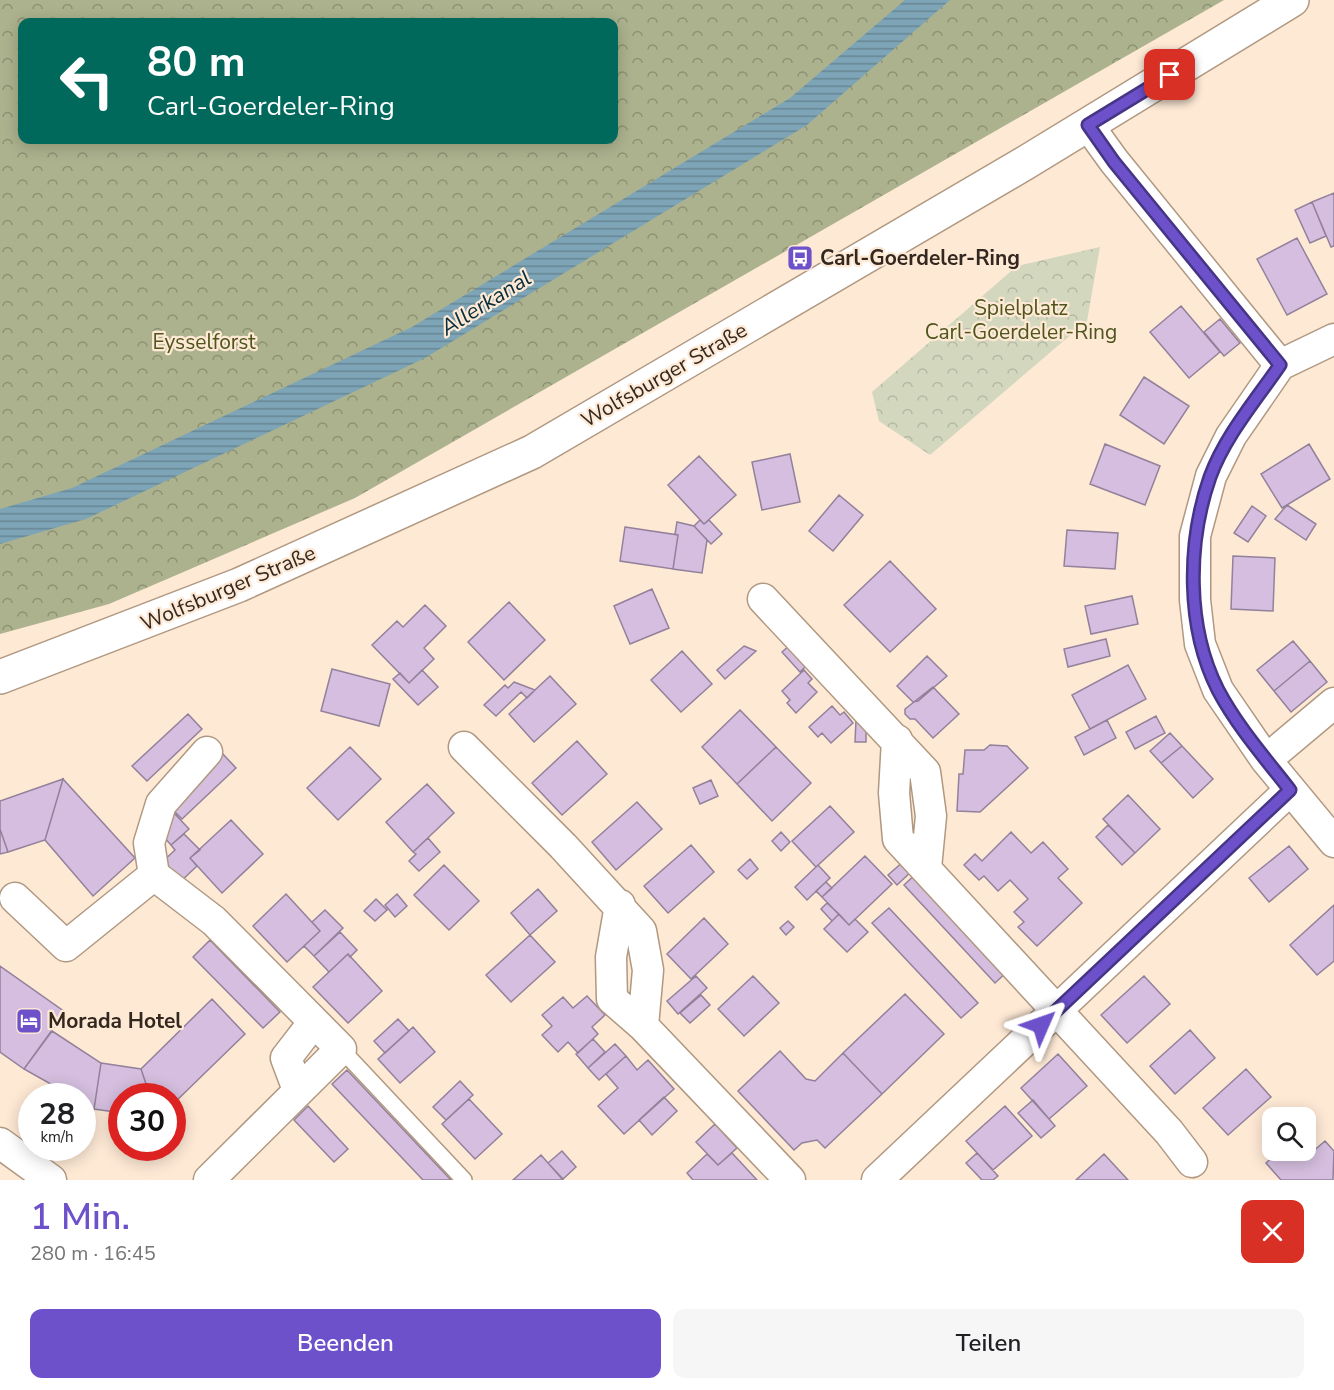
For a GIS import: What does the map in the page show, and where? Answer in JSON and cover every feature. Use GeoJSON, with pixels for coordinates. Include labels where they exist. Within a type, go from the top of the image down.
{"type":"FeatureCollection","features":[{"type":"Feature","properties":{"kind":"street","name":"Wolfsburger Straße"},"geometry":{"type":"LineString","coordinates":[[0,677],[239,585],[532,452],[1088,125],[1292,0]]}},
{"type":"Feature","properties":{"kind":"street"},"geometry":{"type":"LineString","coordinates":[[1088,125],[1114,162],[1280,365]]}},
{"type":"Feature","properties":{"kind":"street"},"geometry":{"type":"LineString","coordinates":[[1334,339],[1280,365],[1231,436],[1210,476],[1195,536],[1195,600],[1200,644],[1218,690],[1266,760],[1334,842]]}},
{"type":"Feature","properties":{"kind":"street"},"geometry":{"type":"LineString","coordinates":[[763,599],[897,740],[894,793],[898,840],[1058,1009],[1170,1132],[1192,1162]]}},
{"type":"Feature","properties":{"kind":"street"},"geometry":{"type":"LineString","coordinates":[[1266,760],[1334,703]]}},
{"type":"Feature","properties":{"kind":"street"},"geometry":{"type":"LineString","coordinates":[[465,747],[620,905],[611,957],[612,999],[642,1026],[790,1180]]}},
{"type":"Feature","properties":{"kind":"street"},"geometry":{"type":"LineString","coordinates":[[207,752],[161,804],[149,843],[154,875],[214,921],[341,1049],[209,1180]]}},
{"type":"Feature","properties":{"kind":"street"},"geometry":{"type":"LineString","coordinates":[[877,1180],[1290,790]]}},
{"type":"Feature","properties":{"kind":"street"},"geometry":{"type":"LineString","coordinates":[[15,898],[66,946],[154,875]]}},
{"type":"Feature","properties":{"kind":"street"},"geometry":{"type":"LineString","coordinates":[[298,1090],[286,1058],[313,1023]]}},
{"type":"Feature","properties":{"kind":"street"},"geometry":{"type":"LineString","coordinates":[[0,1143],[51,1180]]}},
{"type":"Feature","properties":{"kind":"lane"},"geometry":{"type":"LineString","coordinates":[[341,1049],[464,1180]]}},
{"type":"Feature","properties":{"kind":"green space","name":"Eysselforst"},"geometry":{"type":"Polygon","coordinates":[[[0,0],[1224,0],[355,498],[109,604],[0,634],[0,0]]]}},
{"type":"Feature","properties":{"kind":"green space","name":"Spielplatz Carl-Goerdeler-Ring"},"geometry":{"type":"Polygon","coordinates":[[[1100,247],[1087,321],[930,455],[879,421],[872,392],[1017,266],[1100,247]]]}},
{"type":"Feature","properties":{"kind":"water","name":"Allerkanal"},"geometry":{"type":"Polygon","coordinates":[[[905,0],[950,0],[807,125],[425,358],[86,519],[0,544],[0,509],[72,488],[412,327],[790,98],[905,0]]]}},
{"type":"Feature","properties":{"kind":"building"},"geometry":{"type":"Polygon","coordinates":[[[1334,193],[1334,246],[1331,247],[1312,202],[1334,193]]]}},
{"type":"Feature","properties":{"kind":"building"},"geometry":{"type":"Polygon","coordinates":[[[1312,202],[1326,236],[1310,243],[1295,210],[1312,202]]]}},
{"type":"Feature","properties":{"kind":"building"},"geometry":{"type":"Polygon","coordinates":[[[1297,238],[1327,294],[1287,315],[1257,259],[1297,238]]]}},
{"type":"Feature","properties":{"kind":"building"},"geometry":{"type":"Polygon","coordinates":[[[1181,306],[1220,352],[1189,378],[1150,332],[1181,306]]]}},
{"type":"Feature","properties":{"kind":"building"},"geometry":{"type":"Polygon","coordinates":[[[1220,319],[1240,343],[1224,356],[1204,332],[1220,319]]]}},
{"type":"Feature","properties":{"kind":"building"},"geometry":{"type":"Polygon","coordinates":[[[1144,377],[1189,406],[1164,444],[1120,415],[1144,377]]]}},
{"type":"Feature","properties":{"kind":"building"},"geometry":{"type":"Polygon","coordinates":[[[1105,444],[1160,466],[1145,505],[1090,484],[1105,444]]]}},
{"type":"Feature","properties":{"kind":"building"},"geometry":{"type":"Polygon","coordinates":[[[1309,444],[1330,479],[1282,508],[1261,474],[1309,444]]]}},
{"type":"Feature","properties":{"kind":"building"},"geometry":{"type":"Polygon","coordinates":[[[790,454],[800,502],[762,510],[752,462],[790,454]]]}},
{"type":"Feature","properties":{"kind":"building"},"geometry":{"type":"Polygon","coordinates":[[[699,456],[736,495],[704,524],[668,485],[699,456]]]}},
{"type":"Feature","properties":{"kind":"building"},"geometry":{"type":"Polygon","coordinates":[[[839,495],[863,515],[833,551],[809,531],[839,495]]]}},
{"type":"Feature","properties":{"kind":"building"},"geometry":{"type":"Polygon","coordinates":[[[1287,505],[1316,524],[1306,540],[1275,519],[1287,505]]]}},
{"type":"Feature","properties":{"kind":"building"},"geometry":{"type":"Polygon","coordinates":[[[1252,506],[1266,516],[1248,542],[1234,533],[1252,506]]]}},
{"type":"Feature","properties":{"kind":"building"},"geometry":{"type":"Polygon","coordinates":[[[700,520],[704,524],[709,520],[722,534],[711,544],[694,526],[700,520]]]}},
{"type":"Feature","properties":{"kind":"building"},"geometry":{"type":"Polygon","coordinates":[[[677,522],[694,526],[707,540],[702,573],[673,569],[678,535],[675,534],[677,522]]]}},
{"type":"Feature","properties":{"kind":"building"},"geometry":{"type":"Polygon","coordinates":[[[625,527],[678,535],[673,569],[620,561],[625,527]]]}},
{"type":"Feature","properties":{"kind":"building"},"geometry":{"type":"Polygon","coordinates":[[[1067,530],[1118,533],[1115,569],[1064,566],[1067,530]]]}},
{"type":"Feature","properties":{"kind":"building"},"geometry":{"type":"Polygon","coordinates":[[[1233,556],[1275,558],[1273,611],[1231,609],[1233,556]]]}},
{"type":"Feature","properties":{"kind":"building"},"geometry":{"type":"Polygon","coordinates":[[[890,561],[936,609],[890,652],[844,605],[890,561]]]}},
{"type":"Feature","properties":{"kind":"building"},"geometry":{"type":"Polygon","coordinates":[[[652,589],[669,628],[630,644],[614,606],[652,589]]]}},
{"type":"Feature","properties":{"kind":"building"},"geometry":{"type":"Polygon","coordinates":[[[1132,596],[1138,624],[1091,634],[1085,606],[1132,596]]]}},
{"type":"Feature","properties":{"kind":"building"},"geometry":{"type":"Polygon","coordinates":[[[509,602],[545,640],[504,680],[468,642],[509,602]]]}},
{"type":"Feature","properties":{"kind":"building"},"geometry":{"type":"Polygon","coordinates":[[[425,605],[446,626],[424,648],[434,659],[409,683],[372,645],[397,621],[403,627],[425,605]]]}},
{"type":"Feature","properties":{"kind":"building"},"geometry":{"type":"Polygon","coordinates":[[[1106,639],[1110,656],[1068,667],[1064,649],[1106,639]]]}},
{"type":"Feature","properties":{"kind":"building"},"geometry":{"type":"Polygon","coordinates":[[[1293,641],[1310,661],[1274,691],[1257,670],[1293,641]]]}},
{"type":"Feature","properties":{"kind":"building"},"geometry":{"type":"Polygon","coordinates":[[[792,643],[810,662],[800,672],[782,652],[792,643]]]}},
{"type":"Feature","properties":{"kind":"building"},"geometry":{"type":"Polygon","coordinates":[[[744,646],[756,651],[725,679],[717,670],[744,646]]]}},
{"type":"Feature","properties":{"kind":"building"},"geometry":{"type":"Polygon","coordinates":[[[682,651],[712,684],[681,712],[651,680],[682,651]]]}},
{"type":"Feature","properties":{"kind":"building"},"geometry":{"type":"Polygon","coordinates":[[[927,656],[947,676],[918,701],[913,702],[897,686],[927,656]]]}},
{"type":"Feature","properties":{"kind":"building"},"geometry":{"type":"Polygon","coordinates":[[[1310,661],[1327,682],[1291,712],[1274,691],[1310,661]]]}},
{"type":"Feature","properties":{"kind":"building"},"geometry":{"type":"Polygon","coordinates":[[[1128,665],[1146,699],[1090,729],[1072,695],[1128,665]]]}},
{"type":"Feature","properties":{"kind":"building"},"geometry":{"type":"Polygon","coordinates":[[[332,669],[390,684],[379,726],[321,711],[332,669]]]}},
{"type":"Feature","properties":{"kind":"building"},"geometry":{"type":"Polygon","coordinates":[[[422,670],[438,687],[418,705],[393,679],[400,673],[409,683],[422,670]]]}},
{"type":"Feature","properties":{"kind":"building"},"geometry":{"type":"Polygon","coordinates":[[[804,670],[812,679],[808,683],[817,692],[796,713],[787,703],[790,700],[782,691],[804,670]]]}},
{"type":"Feature","properties":{"kind":"building"},"geometry":{"type":"Polygon","coordinates":[[[550,676],[576,704],[534,742],[509,714],[550,676]]]}},
{"type":"Feature","properties":{"kind":"building"},"geometry":{"type":"Polygon","coordinates":[[[514,682],[535,690],[527,698],[521,692],[496,716],[484,705],[505,685],[508,688],[514,682]]]}},
{"type":"Feature","properties":{"kind":"building"},"geometry":{"type":"Polygon","coordinates":[[[933,687],[959,714],[933,738],[915,719],[910,719],[905,714],[905,709],[933,687]]]}},
{"type":"Feature","properties":{"kind":"building"},"geometry":{"type":"Polygon","coordinates":[[[832,706],[840,715],[844,712],[853,723],[831,743],[822,733],[818,737],[809,727],[832,706]]]}},
{"type":"Feature","properties":{"kind":"building"},"geometry":{"type":"Polygon","coordinates":[[[740,710],[776,747],[737,784],[702,747],[740,710]]]}},
{"type":"Feature","properties":{"kind":"building"},"geometry":{"type":"Polygon","coordinates":[[[188,714],[202,729],[147,781],[132,766],[188,714]]]}},
{"type":"Feature","properties":{"kind":"building"},"geometry":{"type":"Polygon","coordinates":[[[1156,716],[1165,733],[1135,749],[1126,732],[1156,716]]]}},
{"type":"Feature","properties":{"kind":"building"},"geometry":{"type":"Polygon","coordinates":[[[856,720],[866,721],[866,742],[855,742],[856,720]]]}},
{"type":"Feature","properties":{"kind":"building"},"geometry":{"type":"Polygon","coordinates":[[[1107,720],[1116,738],[1084,755],[1075,737],[1107,720]]]}},
{"type":"Feature","properties":{"kind":"building"},"geometry":{"type":"Polygon","coordinates":[[[1170,733],[1182,746],[1161,763],[1150,751],[1170,733]]]}},
{"type":"Feature","properties":{"kind":"building"},"geometry":{"type":"Polygon","coordinates":[[[577,741],[607,774],[562,815],[532,783],[577,741]]]}},
{"type":"Feature","properties":{"kind":"building"},"geometry":{"type":"Polygon","coordinates":[[[990,745],[1007,746],[1028,768],[980,812],[957,811],[959,774],[963,774],[965,750],[984,750],[990,745]]]}},
{"type":"Feature","properties":{"kind":"building"},"geometry":{"type":"Polygon","coordinates":[[[1182,746],[1213,779],[1193,798],[1161,763],[1182,746]]]}},
{"type":"Feature","properties":{"kind":"building"},"geometry":{"type":"Polygon","coordinates":[[[350,747],[381,779],[338,820],[307,788],[350,747]]]}},
{"type":"Feature","properties":{"kind":"building"},"geometry":{"type":"Polygon","coordinates":[[[776,747],[811,783],[772,821],[737,784],[776,747]]]}},
{"type":"Feature","properties":{"kind":"building"},"geometry":{"type":"Polygon","coordinates":[[[221,752],[236,768],[182,819],[166,803],[221,752]]]}},
{"type":"Feature","properties":{"kind":"building"},"geometry":{"type":"Polygon","coordinates":[[[63,779],[45,840],[8,852],[0,829],[0,801],[63,779]]]}},
{"type":"Feature","properties":{"kind":"building"},"geometry":{"type":"Polygon","coordinates":[[[63,779],[135,858],[93,896],[45,840],[63,779]]]}},
{"type":"Feature","properties":{"kind":"building"},"geometry":{"type":"Polygon","coordinates":[[[711,780],[718,796],[700,804],[693,788],[711,780]]]}},
{"type":"Feature","properties":{"kind":"building"},"geometry":{"type":"Polygon","coordinates":[[[427,784],[454,813],[413,852],[386,822],[427,784]]]}},
{"type":"Feature","properties":{"kind":"building"},"geometry":{"type":"Polygon","coordinates":[[[1128,795],[1160,829],[1135,853],[1103,819],[1128,795]]]}},
{"type":"Feature","properties":{"kind":"building"},"geometry":{"type":"Polygon","coordinates":[[[637,802],[662,829],[616,870],[592,842],[637,802]]]}},
{"type":"Feature","properties":{"kind":"building"},"geometry":{"type":"Polygon","coordinates":[[[830,806],[854,832],[816,867],[792,841],[830,806]]]}},
{"type":"Feature","properties":{"kind":"building"},"geometry":{"type":"Polygon","coordinates":[[[174,813],[189,829],[171,845],[157,829],[174,813]]]}},
{"type":"Feature","properties":{"kind":"building"},"geometry":{"type":"Polygon","coordinates":[[[231,820],[263,854],[222,893],[190,858],[231,820]]]}},
{"type":"Feature","properties":{"kind":"building"},"geometry":{"type":"Polygon","coordinates":[[[1108,825],[1135,853],[1122,865],[1096,837],[1108,825]]]}},
{"type":"Feature","properties":{"kind":"building"},"geometry":{"type":"Polygon","coordinates":[[[0,829],[8,852],[0,854],[0,829]]]}},
{"type":"Feature","properties":{"kind":"building"},"geometry":{"type":"Polygon","coordinates":[[[781,832],[790,842],[781,851],[772,841],[781,832]]]}},
{"type":"Feature","properties":{"kind":"building"},"geometry":{"type":"Polygon","coordinates":[[[1011,832],[1031,853],[1043,842],[1068,869],[1058,878],[1082,903],[1037,946],[1018,927],[1024,922],[1014,912],[1028,899],[1010,880],[998,891],[984,876],[979,880],[964,865],[975,854],[982,861],[1011,832]]]}},
{"type":"Feature","properties":{"kind":"building"},"geometry":{"type":"Polygon","coordinates":[[[184,834],[200,850],[190,858],[197,866],[178,884],[160,864],[175,850],[171,845],[184,834]]]}},
{"type":"Feature","properties":{"kind":"building"},"geometry":{"type":"Polygon","coordinates":[[[428,838],[440,852],[419,871],[409,861],[416,854],[413,852],[428,838]]]}},
{"type":"Feature","properties":{"kind":"building"},"geometry":{"type":"Polygon","coordinates":[[[691,845],[714,872],[668,913],[644,886],[691,845]]]}},
{"type":"Feature","properties":{"kind":"building"},"geometry":{"type":"Polygon","coordinates":[[[1289,846],[1308,869],[1269,902],[1249,878],[1289,846]]]}},
{"type":"Feature","properties":{"kind":"building"},"geometry":{"type":"Polygon","coordinates":[[[865,856],[892,884],[849,925],[822,897],[865,856]]]}},
{"type":"Feature","properties":{"kind":"building"},"geometry":{"type":"Polygon","coordinates":[[[750,859],[758,869],[747,879],[738,870],[750,859]]]}},
{"type":"Feature","properties":{"kind":"building"},"geometry":{"type":"Polygon","coordinates":[[[904,861],[913,870],[897,885],[888,875],[904,861]]]}},
{"type":"Feature","properties":{"kind":"building"},"geometry":{"type":"Polygon","coordinates":[[[444,865],[479,901],[449,930],[414,895],[444,865]]]}},
{"type":"Feature","properties":{"kind":"building"},"geometry":{"type":"Polygon","coordinates":[[[818,865],[830,878],[807,900],[795,887],[818,865]]]}},
{"type":"Feature","properties":{"kind":"building"},"geometry":{"type":"Polygon","coordinates":[[[921,869],[1012,967],[995,983],[904,885],[921,869]]]}},
{"type":"Feature","properties":{"kind":"building"},"geometry":{"type":"Polygon","coordinates":[[[826,882],[832,888],[822,897],[816,891],[826,882]]]}},
{"type":"Feature","properties":{"kind":"building"},"geometry":{"type":"Polygon","coordinates":[[[538,889],[557,911],[530,935],[511,913],[538,889]]]}},
{"type":"Feature","properties":{"kind":"building"},"geometry":{"type":"Polygon","coordinates":[[[286,894],[320,931],[287,962],[253,926],[286,894]]]}},
{"type":"Feature","properties":{"kind":"building"},"geometry":{"type":"Polygon","coordinates":[[[397,894],[407,906],[395,917],[385,905],[397,894]]]}},
{"type":"Feature","properties":{"kind":"building"},"geometry":{"type":"Polygon","coordinates":[[[376,899],[387,910],[375,921],[364,911],[376,899]]]}},
{"type":"Feature","properties":{"kind":"building"},"geometry":{"type":"Polygon","coordinates":[[[827,903],[839,914],[832,921],[821,909],[827,903]]]}},
{"type":"Feature","properties":{"kind":"building"},"geometry":{"type":"Polygon","coordinates":[[[1334,905],[1334,961],[1317,975],[1290,945],[1334,905]]]}},
{"type":"Feature","properties":{"kind":"building"},"geometry":{"type":"Polygon","coordinates":[[[889,908],[978,1003],[961,1018],[872,923],[889,908]]]}},
{"type":"Feature","properties":{"kind":"building"},"geometry":{"type":"Polygon","coordinates":[[[325,910],[343,928],[314,956],[304,946],[320,931],[312,922],[325,910]]]}},
{"type":"Feature","properties":{"kind":"building"},"geometry":{"type":"Polygon","coordinates":[[[839,914],[849,925],[855,919],[868,932],[847,952],[824,929],[839,914]]]}},
{"type":"Feature","properties":{"kind":"building"},"geometry":{"type":"Polygon","coordinates":[[[704,918],[728,944],[691,979],[667,954],[704,918]]]}},
{"type":"Feature","properties":{"kind":"building"},"geometry":{"type":"Polygon","coordinates":[[[788,921],[794,927],[786,935],[780,928],[788,921]]]}},
{"type":"Feature","properties":{"kind":"building"},"geometry":{"type":"Polygon","coordinates":[[[340,932],[357,950],[350,957],[348,954],[329,972],[314,956],[340,932]]]}},
{"type":"Feature","properties":{"kind":"building"},"geometry":{"type":"Polygon","coordinates":[[[530,935],[555,962],[511,1002],[486,975],[530,935]]]}},
{"type":"Feature","properties":{"kind":"building"},"geometry":{"type":"Polygon","coordinates":[[[210,940],[280,1012],[263,1028],[193,957],[210,940]]]}},
{"type":"Feature","properties":{"kind":"building"},"geometry":{"type":"Polygon","coordinates":[[[348,954],[382,991],[348,1023],[313,987],[348,954]]]}},
{"type":"Feature","properties":{"kind":"building","name":"Morada Hotel"},"geometry":{"type":"Polygon","coordinates":[[[0,966],[65,1012],[24,1069],[0,1052],[0,966]]]}},
{"type":"Feature","properties":{"kind":"building"},"geometry":{"type":"Polygon","coordinates":[[[696,976],[707,988],[678,1014],[667,1001],[696,976]]]}},
{"type":"Feature","properties":{"kind":"building"},"geometry":{"type":"Polygon","coordinates":[[[753,976],[779,1003],[744,1036],[718,1009],[753,976]]]}},
{"type":"Feature","properties":{"kind":"building"},"geometry":{"type":"Polygon","coordinates":[[[1144,976],[1170,1004],[1127,1043],[1101,1015],[1144,976]]]}},
{"type":"Feature","properties":{"kind":"building"},"geometry":{"type":"Polygon","coordinates":[[[905,994],[944,1034],[882,1094],[843,1053],[905,994]]]}},
{"type":"Feature","properties":{"kind":"building"},"geometry":{"type":"Polygon","coordinates":[[[701,995],[710,1005],[690,1023],[680,1013],[701,995]]]}},
{"type":"Feature","properties":{"kind":"building"},"geometry":{"type":"Polygon","coordinates":[[[587,996],[605,1015],[592,1027],[598,1034],[578,1053],[568,1042],[558,1052],[542,1035],[552,1026],[542,1015],[563,997],[573,1008],[587,996]]]}},
{"type":"Feature","properties":{"kind":"building"},"geometry":{"type":"Polygon","coordinates":[[[212,999],[245,1034],[186,1091],[186,1083],[146,1083],[141,1069],[212,999]]]}},
{"type":"Feature","properties":{"kind":"building"},"geometry":{"type":"Polygon","coordinates":[[[398,1019],[409,1031],[385,1053],[374,1041],[398,1019]]]}},
{"type":"Feature","properties":{"kind":"building"},"geometry":{"type":"Polygon","coordinates":[[[413,1027],[435,1052],[400,1083],[378,1059],[413,1027]]]}},
{"type":"Feature","properties":{"kind":"building"},"geometry":{"type":"Polygon","coordinates":[[[1190,1030],[1215,1058],[1175,1094],[1150,1066],[1190,1030]]]}},
{"type":"Feature","properties":{"kind":"building"},"geometry":{"type":"Polygon","coordinates":[[[52,1031],[101,1063],[96,1096],[96,1083],[49,1083],[24,1069],[52,1031]]]}},
{"type":"Feature","properties":{"kind":"building"},"geometry":{"type":"Polygon","coordinates":[[[593,1039],[605,1052],[588,1068],[576,1054],[593,1039]]]}},
{"type":"Feature","properties":{"kind":"building"},"geometry":{"type":"Polygon","coordinates":[[[615,1044],[626,1056],[599,1080],[588,1068],[615,1044]]]}},
{"type":"Feature","properties":{"kind":"building"},"geometry":{"type":"Polygon","coordinates":[[[780,1051],[806,1079],[815,1081],[843,1053],[882,1094],[825,1148],[817,1140],[802,1143],[794,1150],[738,1091],[780,1051]]]}},
{"type":"Feature","properties":{"kind":"building"},"geometry":{"type":"Polygon","coordinates":[[[1058,1054],[1087,1086],[1049,1119],[1021,1088],[1058,1054]]]}},
{"type":"Feature","properties":{"kind":"building"},"geometry":{"type":"Polygon","coordinates":[[[626,1056],[637,1070],[648,1060],[674,1089],[624,1134],[598,1106],[618,1088],[606,1074],[626,1056]]]}},
{"type":"Feature","properties":{"kind":"building"},"geometry":{"type":"Polygon","coordinates":[[[101,1063],[141,1069],[146,1083],[108,1083],[108,1111],[96,1109],[101,1063]]]}},
{"type":"Feature","properties":{"kind":"building"},"geometry":{"type":"Polygon","coordinates":[[[1246,1069],[1271,1097],[1228,1135],[1203,1108],[1246,1069]]]}},
{"type":"Feature","properties":{"kind":"building"},"geometry":{"type":"Polygon","coordinates":[[[347,1070],[451,1180],[423,1180],[332,1084],[347,1070]]]}},
{"type":"Feature","properties":{"kind":"building"},"geometry":{"type":"Polygon","coordinates":[[[460,1081],[473,1095],[446,1120],[433,1107],[460,1081]]]}},
{"type":"Feature","properties":{"kind":"building"},"geometry":{"type":"Polygon","coordinates":[[[664,1097],[677,1111],[652,1135],[639,1120],[664,1097]]]}},
{"type":"Feature","properties":{"kind":"building"},"geometry":{"type":"Polygon","coordinates":[[[469,1099],[502,1134],[475,1159],[442,1124],[469,1099]]]}},
{"type":"Feature","properties":{"kind":"building"},"geometry":{"type":"Polygon","coordinates":[[[1033,1100],[1055,1126],[1041,1138],[1018,1113],[1033,1100]]]}},
{"type":"Feature","properties":{"kind":"building"},"geometry":{"type":"Polygon","coordinates":[[[308,1106],[348,1149],[334,1162],[294,1120],[308,1106]]]}},
{"type":"Feature","properties":{"kind":"building"},"geometry":{"type":"Polygon","coordinates":[[[1005,1106],[1032,1136],[993,1170],[966,1141],[1005,1106]]]}},
{"type":"Feature","properties":{"kind":"building"},"geometry":{"type":"Polygon","coordinates":[[[715,1124],[737,1148],[718,1165],[696,1142],[715,1124]]]}},
{"type":"Feature","properties":{"kind":"building"},"geometry":{"type":"Polygon","coordinates":[[[1325,1141],[1334,1151],[1333,1180],[1281,1180],[1266,1163],[1268,1161],[1316,1161],[1316,1149],[1325,1141]]]}},
{"type":"Feature","properties":{"kind":"building"},"geometry":{"type":"Polygon","coordinates":[[[562,1151],[576,1167],[563,1179],[548,1163],[562,1151]]]}},
{"type":"Feature","properties":{"kind":"building"},"geometry":{"type":"Polygon","coordinates":[[[732,1153],[757,1180],[693,1180],[687,1173],[707,1154],[718,1165],[732,1153]]]}},
{"type":"Feature","properties":{"kind":"building"},"geometry":{"type":"Polygon","coordinates":[[[977,1153],[998,1176],[993,1180],[982,1180],[966,1163],[977,1153]]]}},
{"type":"Feature","properties":{"kind":"building"},"geometry":{"type":"Polygon","coordinates":[[[1104,1154],[1128,1180],[1076,1180],[1104,1154]]]}},
{"type":"Feature","properties":{"kind":"building"},"geometry":{"type":"Polygon","coordinates":[[[541,1155],[563,1180],[513,1180],[541,1155]]]}},
{"type":"Feature","properties":{"kind":"place","name":"Carl-Goerdeler-Ring"},"geometry":{"type":"Point","coordinates":[800,258]}},
{"type":"Feature","properties":{"kind":"place","name":"Morada Hotel"},"geometry":{"type":"Point","coordinates":[29,1021]}},
{"type":"Feature","properties":{"kind":"route"},"geometry":{"type":"LineString","coordinates":[[1041,1025],[1290,790],[1244,732],[1218,690],[1200,644],[1195,600],[1195,536],[1210,476],[1231,436],[1280,365],[1114,162],[1088,125],[1170,75]]}}]}
